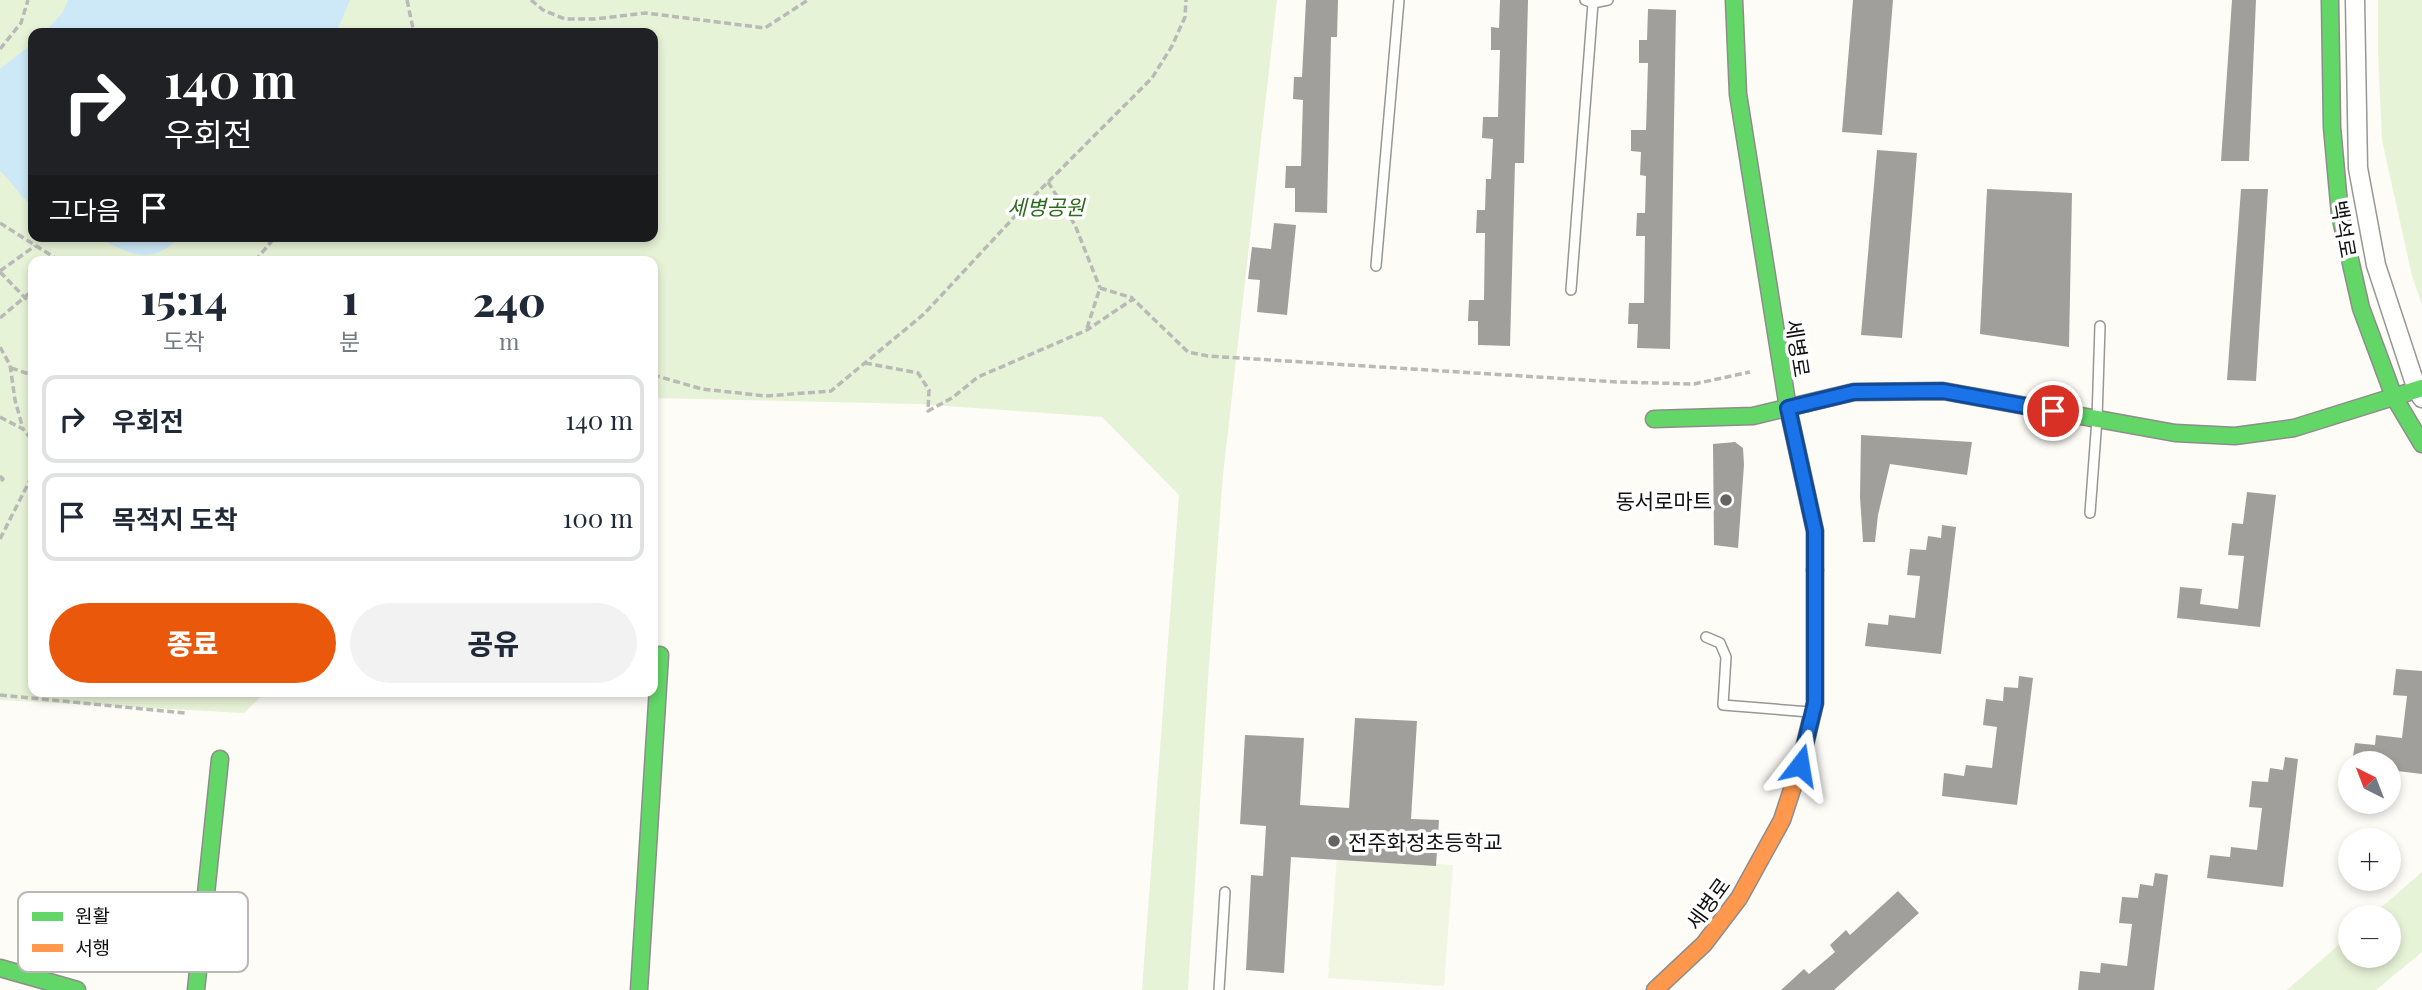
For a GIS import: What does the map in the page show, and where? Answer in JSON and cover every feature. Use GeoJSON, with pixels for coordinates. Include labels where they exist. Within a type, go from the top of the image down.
{"type":"FeatureCollection","features":[{"type":"Feature","properties":{"kind":"street","name":"세병로"},"geometry":{"type":"LineString","coordinates":[[1655,990],[1704,944],[1739,898],[1782,820],[1800,765],[1815,703],[1815,531],[1788,408],[1738,94],[1734,0]]}},
{"type":"Feature","properties":{"kind":"street","name":"백석로"},"geometry":{"type":"LineString","coordinates":[[2330,0],[2332,127],[2340,215],[2361,308],[2394,397],[2422,444]]}},
{"type":"Feature","properties":{"kind":"street","name":"백석로"},"geometry":{"type":"LineString","coordinates":[[2355,0],[2358,168],[2376,265],[2420,392]]}},
{"type":"Feature","properties":{"kind":"street"},"geometry":{"type":"LineString","coordinates":[[1654,419],[1753,416],[1854,392],[1943,391],[2175,433],[2235,436],[2294,428],[2394,397],[2420,392]]}},
{"type":"Feature","properties":{"kind":"street"},"geometry":{"type":"LineString","coordinates":[[658,687],[660,655]]}},
{"type":"Feature","properties":{"kind":"street"},"geometry":{"type":"LineString","coordinates":[[639,990],[657,697]]}},
{"type":"Feature","properties":{"kind":"street"},"geometry":{"type":"LineString","coordinates":[[206,892],[220,759]]}},
{"type":"Feature","properties":{"kind":"street"},"geometry":{"type":"LineString","coordinates":[[0,968],[77,990]]}},
{"type":"Feature","properties":{"kind":"street"},"geometry":{"type":"LineString","coordinates":[[196,990],[198,972]]}},
{"type":"Feature","properties":{"kind":"lane"},"geometry":{"type":"LineString","coordinates":[[1376,266],[1399,0]]}},
{"type":"Feature","properties":{"kind":"lane"},"geometry":{"type":"LineString","coordinates":[[1572,290],[1589,2],[1608,0]]}},
{"type":"Feature","properties":{"kind":"lane"},"geometry":{"type":"LineString","coordinates":[[2090,513],[2098,419],[2101,326]]}},
{"type":"Feature","properties":{"kind":"lane"},"geometry":{"type":"LineString","coordinates":[[1706,637],[1720,643],[1726,657],[1723,705],[1812,713]]}},
{"type":"Feature","properties":{"kind":"lane"},"geometry":{"type":"LineString","coordinates":[[1219,990],[1225,892]]}},
{"type":"Feature","properties":{"kind":"path"},"geometry":{"type":"LineString","coordinates":[[0,49],[21,23],[28,0]]}},
{"type":"Feature","properties":{"kind":"path"},"geometry":{"type":"LineString","coordinates":[[407,0],[413,28]]}},
{"type":"Feature","properties":{"kind":"path"},"geometry":{"type":"LineString","coordinates":[[531,0],[543,10],[565,19],[595,19],[646,13],[765,28],[808,0]]}},
{"type":"Feature","properties":{"kind":"path"},"geometry":{"type":"LineString","coordinates":[[658,376],[702,389],[766,396],[831,391],[925,314],[1048,182],[1152,78],[1172,46],[1185,17],[1186,0]]}},
{"type":"Feature","properties":{"kind":"path"},"geometry":{"type":"LineString","coordinates":[[1048,182],[1075,225],[1100,288],[1087,330]]}},
{"type":"Feature","properties":{"kind":"path"},"geometry":{"type":"LineString","coordinates":[[0,223],[28,241]]}},
{"type":"Feature","properties":{"kind":"path"},"geometry":{"type":"LineString","coordinates":[[30,242],[52,256]]}},
{"type":"Feature","properties":{"kind":"path"},"geometry":{"type":"LineString","coordinates":[[259,256],[271,242]]}},
{"type":"Feature","properties":{"kind":"path"},"geometry":{"type":"LineString","coordinates":[[28,300],[0,272],[36,246]]}},
{"type":"Feature","properties":{"kind":"path"},"geometry":{"type":"LineString","coordinates":[[1100,288],[1133,299],[1188,352],[1208,356],[1617,382],[1695,384],[1750,372]]}},
{"type":"Feature","properties":{"kind":"path"},"geometry":{"type":"LineString","coordinates":[[0,318],[28,294]]}},
{"type":"Feature","properties":{"kind":"path"},"geometry":{"type":"LineString","coordinates":[[865,363],[918,373],[929,390],[928,411],[952,398],[978,377],[1087,330],[1133,299]]}},
{"type":"Feature","properties":{"kind":"path"},"geometry":{"type":"LineString","coordinates":[[0,347],[8,358],[23,429]]}},
{"type":"Feature","properties":{"kind":"path"},"geometry":{"type":"LineString","coordinates":[[10,368],[28,373]]}},
{"type":"Feature","properties":{"kind":"path"},"geometry":{"type":"LineString","coordinates":[[0,417],[23,429],[28,435]]}},
{"type":"Feature","properties":{"kind":"path"},"geometry":{"type":"LineString","coordinates":[[0,476],[3,479],[0,482]]}},
{"type":"Feature","properties":{"kind":"path"},"geometry":{"type":"LineString","coordinates":[[0,539],[28,484]]}},
{"type":"Feature","properties":{"kind":"path"},"geometry":{"type":"LineString","coordinates":[[0,695],[185,713]]}},
{"type":"Feature","properties":{"kind":"green space","name":"세병공원"},"geometry":{"type":"Polygon","coordinates":[[[0,0],[1277,0],[1223,475],[1188,990],[1142,990],[1179,495],[1102,417],[918,404],[658,398],[658,256],[28,256],[28,697],[261,697],[244,713],[0,700],[0,0]]]}},
{"type":"Feature","properties":{"kind":"green space"},"geometry":{"type":"Polygon","coordinates":[[[2378,0],[2422,0],[2422,305],[2412,276],[2382,140],[2378,0]]]}},
{"type":"Feature","properties":{"kind":"green space"},"geometry":{"type":"Polygon","coordinates":[[[1337,857],[1453,865],[1444,986],[1328,978],[1337,857]]]}},
{"type":"Feature","properties":{"kind":"green space"},"geometry":{"type":"Polygon","coordinates":[[[2422,872],[2422,952],[2376,990],[2287,990],[2338,945],[2338,968],[2401,968],[2401,905],[2384,905],[2422,872]]]}},
{"type":"Feature","properties":{"kind":"water"},"geometry":{"type":"Polygon","coordinates":[[[68,0],[350,0],[338,28],[49,28],[63,12],[68,0]]]}},
{"type":"Feature","properties":{"kind":"water"},"geometry":{"type":"Polygon","coordinates":[[[28,47],[28,201],[0,171],[0,69],[28,47]]]}},
{"type":"Feature","properties":{"kind":"water"},"geometry":{"type":"Polygon","coordinates":[[[106,242],[174,242],[149,255],[118,248],[106,242]]]}},
{"type":"Feature","properties":{"kind":"building"},"geometry":{"type":"Polygon","coordinates":[[[1306,0],[1338,0],[1337,37],[1331,37],[1327,213],[1295,212],[1295,188],[1285,188],[1286,166],[1301,166],[1303,100],[1293,99],[1294,77],[1302,77],[1306,0]]]}},
{"type":"Feature","properties":{"kind":"building"},"geometry":{"type":"Polygon","coordinates":[[[1500,0],[1528,0],[1524,163],[1515,163],[1510,346],[1478,345],[1478,321],[1468,321],[1469,300],[1484,300],[1485,233],[1476,233],[1477,210],[1485,210],[1486,179],[1491,179],[1493,139],[1482,138],[1483,117],[1498,117],[1500,50],[1491,50],[1491,27],[1499,28],[1500,0]]]}},
{"type":"Feature","properties":{"kind":"building"},"geometry":{"type":"Polygon","coordinates":[[[1853,0],[1893,0],[1882,135],[1842,132],[1853,0]]]}},
{"type":"Feature","properties":{"kind":"building"},"geometry":{"type":"Polygon","coordinates":[[[2232,0],[2256,0],[2249,161],[2221,161],[2232,0]]]}},
{"type":"Feature","properties":{"kind":"building"},"geometry":{"type":"Polygon","coordinates":[[[1648,9],[1676,10],[1670,349],[1637,348],[1638,324],[1628,324],[1629,303],[1644,303],[1645,236],[1636,236],[1637,213],[1645,213],[1646,176],[1640,175],[1641,152],[1631,151],[1631,130],[1646,130],[1648,63],[1639,63],[1639,40],[1647,40],[1648,9]]]}},
{"type":"Feature","properties":{"kind":"building"},"geometry":{"type":"Polygon","coordinates":[[[1877,150],[1917,153],[1902,338],[1861,335],[1877,150]]]}},
{"type":"Feature","properties":{"kind":"building"},"geometry":{"type":"Polygon","coordinates":[[[1987,189],[2072,193],[2069,347],[1980,334],[1987,189]]]}},
{"type":"Feature","properties":{"kind":"building"},"geometry":{"type":"Polygon","coordinates":[[[2241,189],[2268,189],[2256,381],[2227,380],[2241,189]]]}},
{"type":"Feature","properties":{"kind":"building"},"geometry":{"type":"Polygon","coordinates":[[[1274,223],[1296,225],[1287,315],[1257,312],[1260,280],[1248,279],[1252,247],[1271,249],[1274,223]]]}},
{"type":"Feature","properties":{"kind":"building"},"geometry":{"type":"Polygon","coordinates":[[[1861,435],[1972,442],[1967,475],[1890,464],[1878,515],[1875,542],[1863,542],[1860,497],[1861,435]]]}},
{"type":"Feature","properties":{"kind":"building"},"geometry":{"type":"Polygon","coordinates":[[[1735,442],[1743,448],[1744,465],[1738,548],[1714,545],[1713,444],[1735,442]]]}},
{"type":"Feature","properties":{"kind":"building"},"geometry":{"type":"Polygon","coordinates":[[[2247,492],[2276,495],[2260,627],[2177,618],[2180,587],[2202,589],[2200,604],[2238,609],[2244,556],[2228,555],[2232,523],[2243,524],[2247,492]]]}},
{"type":"Feature","properties":{"kind":"building"},"geometry":{"type":"Polygon","coordinates":[[[1942,525],[1956,527],[1941,654],[1865,646],[1868,623],[1888,625],[1889,615],[1915,618],[1920,576],[1907,575],[1910,549],[1926,550],[1928,536],[1941,538],[1942,525]]]}},
{"type":"Feature","properties":{"kind":"building"},"geometry":{"type":"Polygon","coordinates":[[[2396,669],[2422,671],[2422,774],[2401,771],[2401,751],[2354,751],[2355,743],[2375,745],[2376,735],[2402,738],[2407,696],[2393,695],[2396,669]]]}},
{"type":"Feature","properties":{"kind":"building"},"geometry":{"type":"Polygon","coordinates":[[[2019,676],[2033,678],[2017,805],[1942,796],[1944,773],[1964,776],[1966,765],[1992,768],[1997,727],[1983,725],[1986,699],[2003,701],[2004,687],[2018,688],[2019,676]]]}},
{"type":"Feature","properties":{"kind":"building"},"geometry":{"type":"Polygon","coordinates":[[[1355,718],[1417,721],[1411,819],[1439,820],[1436,866],[1291,857],[1284,973],[1246,970],[1251,875],[1263,876],[1266,826],[1240,824],[1245,735],[1304,738],[1300,805],[1349,808],[1355,718]]]}},
{"type":"Feature","properties":{"kind":"building"},"geometry":{"type":"Polygon","coordinates":[[[2285,757],[2298,759],[2283,887],[2207,878],[2210,855],[2230,857],[2231,847],[2257,850],[2262,808],[2249,807],[2252,781],[2268,782],[2270,768],[2283,770],[2285,757]]]}},
{"type":"Feature","properties":{"kind":"building"},"geometry":{"type":"Polygon","coordinates":[[[2155,873],[2168,875],[2154,990],[2078,990],[2080,971],[2100,973],[2101,963],[2127,966],[2132,924],[2119,923],[2122,897],[2138,898],[2140,884],[2153,886],[2155,873]]]}},
{"type":"Feature","properties":{"kind":"building"},"geometry":{"type":"Polygon","coordinates":[[[1898,891],[1919,913],[1834,990],[1781,990],[1804,969],[1809,974],[1835,952],[1830,945],[1846,930],[1850,935],[1898,891]]]}},
{"type":"Feature","properties":{"kind":"traffic: fast"},"geometry":{"type":"LineString","coordinates":[[1734,0],[1738,94],[1788,408],[1815,531],[1815,570]]}},
{"type":"Feature","properties":{"kind":"traffic: fast"},"geometry":{"type":"LineString","coordinates":[[2330,0],[2332,127],[2340,215],[2361,308],[2394,397],[2422,444]]}},
{"type":"Feature","properties":{"kind":"traffic: fast"},"geometry":{"type":"LineString","coordinates":[[1654,419],[1753,416],[1854,392],[1943,391],[2175,433],[2235,436],[2294,428],[2422,388]]}},
{"type":"Feature","properties":{"kind":"traffic: fast"},"geometry":{"type":"LineString","coordinates":[[658,687],[660,655]]}},
{"type":"Feature","properties":{"kind":"traffic: fast"},"geometry":{"type":"LineString","coordinates":[[639,990],[657,697]]}},
{"type":"Feature","properties":{"kind":"traffic: fast"},"geometry":{"type":"LineString","coordinates":[[206,892],[220,759]]}},
{"type":"Feature","properties":{"kind":"traffic: fast"},"geometry":{"type":"LineString","coordinates":[[0,968],[77,990]]}},
{"type":"Feature","properties":{"kind":"traffic: fast"},"geometry":{"type":"LineString","coordinates":[[196,990],[198,972]]}},
{"type":"Feature","properties":{"kind":"traffic: slow"},"geometry":{"type":"LineString","coordinates":[[1655,990],[1704,944],[1739,898],[1782,820],[1800,765],[1815,703],[1815,570]]}},
{"type":"Feature","properties":{"kind":"place","name":"동서로마트"},"geometry":{"type":"Point","coordinates":[1726,500]}},
{"type":"Feature","properties":{"kind":"place","name":"전주화정초등학교"},"geometry":{"type":"Point","coordinates":[1334,841]}},
{"type":"Feature","properties":{"kind":"route"},"geometry":{"type":"LineString","coordinates":[[1800,765],[1815,703],[1815,531],[1788,408],[1854,392],[1943,391],[2053,411]]}}]}
